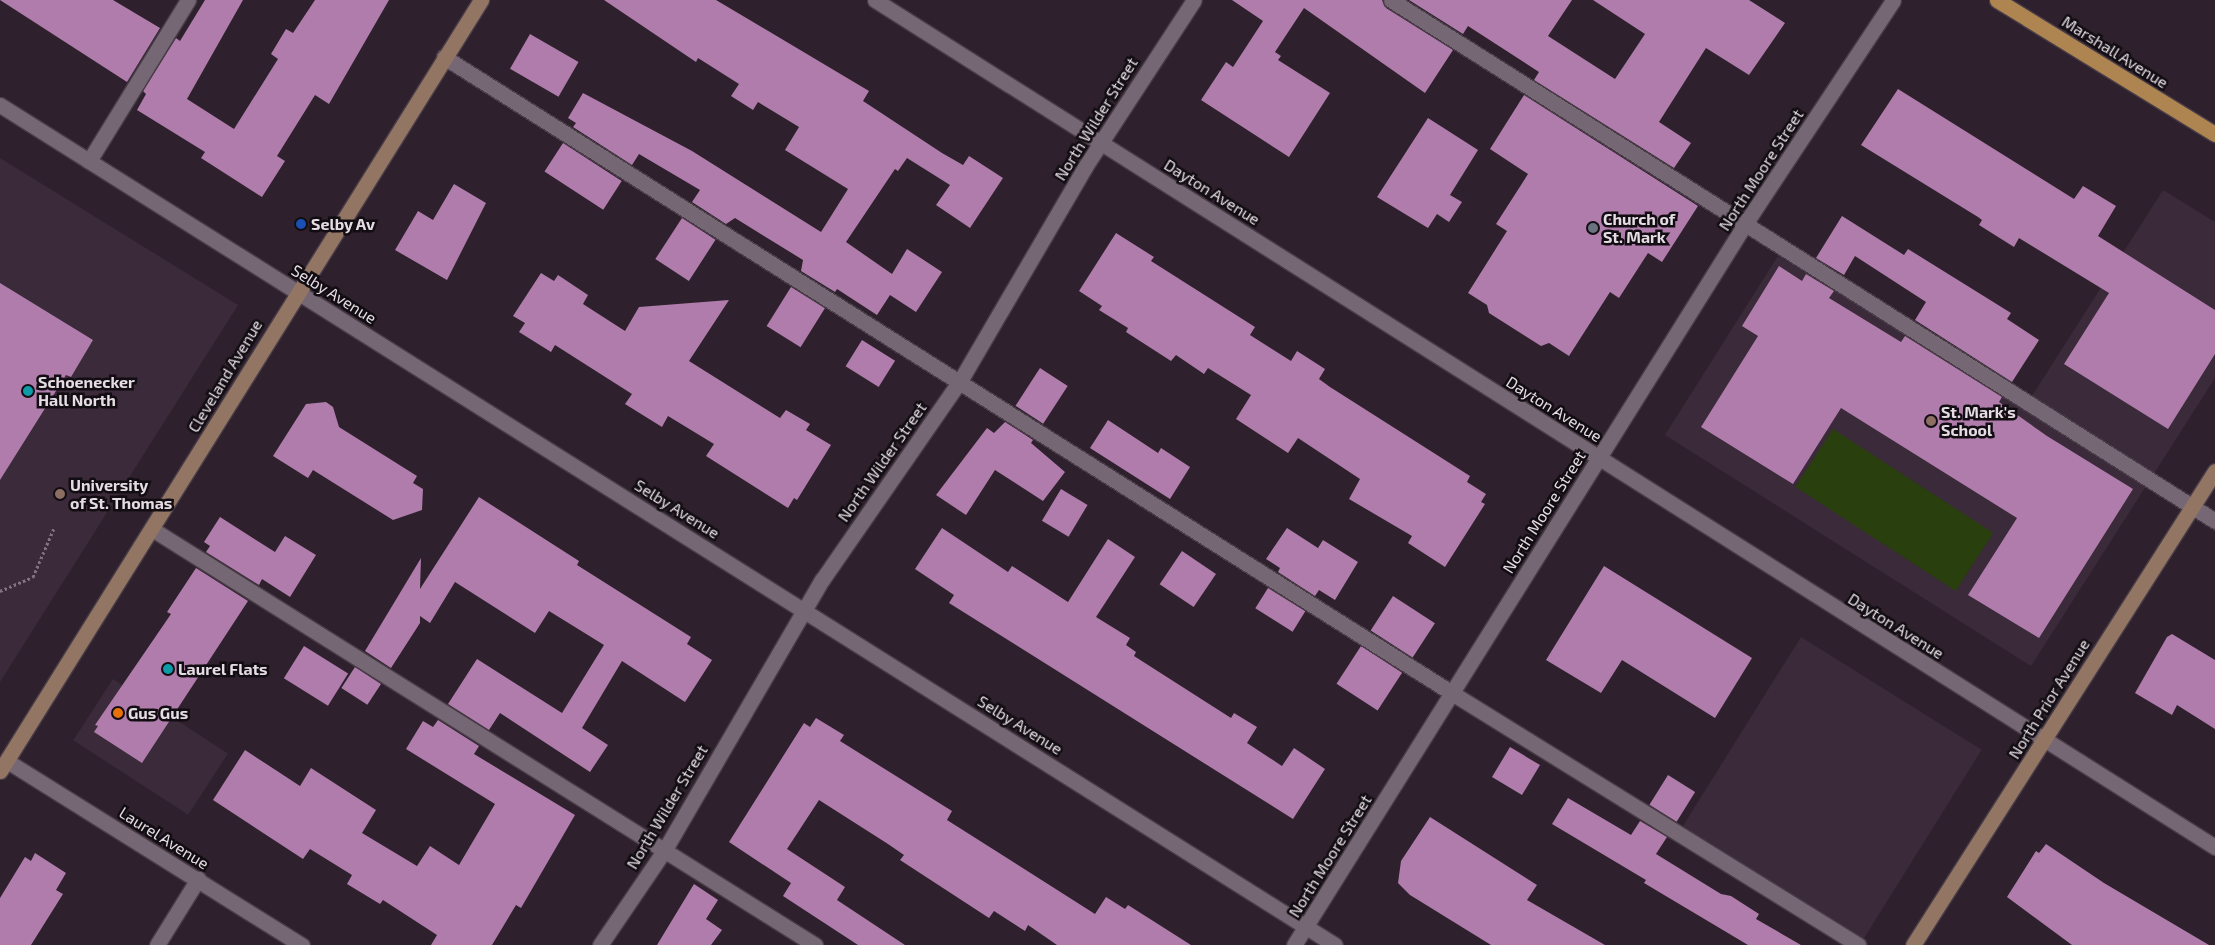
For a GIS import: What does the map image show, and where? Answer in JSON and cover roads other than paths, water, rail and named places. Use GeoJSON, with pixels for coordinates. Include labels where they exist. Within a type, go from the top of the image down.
{"type":"FeatureCollection","features":[{"type":"Feature","properties":{"kind":"main road","name":"Marshall Avenue"},"geometry":{"type":"LineString","coordinates":[[1997,0],[2215,134]]}},
{"type":"Feature","properties":{"kind":"street"},"geometry":{"type":"LineString","coordinates":[[89,161],[188,0]]}},
{"type":"Feature","properties":{"kind":"street","name":"Cleveland Avenue"},"geometry":{"type":"LineString","coordinates":[[3,766],[152,529],[444,56],[481,0]]}},
{"type":"Feature","properties":{"kind":"street","name":"Dayton Avenue"},"geometry":{"type":"LineString","coordinates":[[875,0],[2215,847]]}},
{"type":"Feature","properties":{"kind":"street","name":"North Wilder Street"},"geometry":{"type":"LineString","coordinates":[[600,945],[664,851],[804,609],[960,381],[1101,143],[1194,0]]}},
{"type":"Feature","properties":{"kind":"street"},"geometry":{"type":"LineString","coordinates":[[1392,0],[2215,520]]}},
{"type":"Feature","properties":{"kind":"street","name":"North Moore Street"},"geometry":{"type":"LineString","coordinates":[[1294,945],[1745,224],[1893,0]]}},
{"type":"Feature","properties":{"kind":"street"},"geometry":{"type":"LineString","coordinates":[[444,56],[1452,694],[1858,945]]}},
{"type":"Feature","properties":{"kind":"street","name":"Selby Avenue"},"geometry":{"type":"LineString","coordinates":[[0,105],[804,609],[1335,945]]}},
{"type":"Feature","properties":{"kind":"street","name":"North Prior Avenue"},"geometry":{"type":"LineString","coordinates":[[1913,945],[2215,471]]}},
{"type":"Feature","properties":{"kind":"street"},"geometry":{"type":"LineString","coordinates":[[152,529],[815,945]]}},
{"type":"Feature","properties":{"kind":"street","name":"Laurel Avenue"},"geometry":{"type":"LineString","coordinates":[[3,766],[198,879],[302,945]]}},
{"type":"Feature","properties":{"kind":"street"},"geometry":{"type":"LineString","coordinates":[[157,945],[198,879]]}},
{"type":"Feature","properties":{"kind":"place","name":"Selby Av"},"geometry":{"type":"Point","coordinates":[301,224]}},
{"type":"Feature","properties":{"kind":"place","name":"Church of St. Mark"},"geometry":{"type":"Point","coordinates":[1593,228]}},
{"type":"Feature","properties":{"kind":"place","name":"Schoenecker Hall North"},"geometry":{"type":"Point","coordinates":[28,391]}},
{"type":"Feature","properties":{"kind":"place","name":"St. Mark's School"},"geometry":{"type":"Point","coordinates":[1931,421]}},
{"type":"Feature","properties":{"kind":"place","name":"University of St. Thomas"},"geometry":{"type":"Point","coordinates":[60,494]}},
{"type":"Feature","properties":{"kind":"place","name":"Laurel Flats"},"geometry":{"type":"Point","coordinates":[168,669]}},
{"type":"Feature","properties":{"kind":"place","name":"Gus Gus"},"geometry":{"type":"Point","coordinates":[118,713]}}]}
